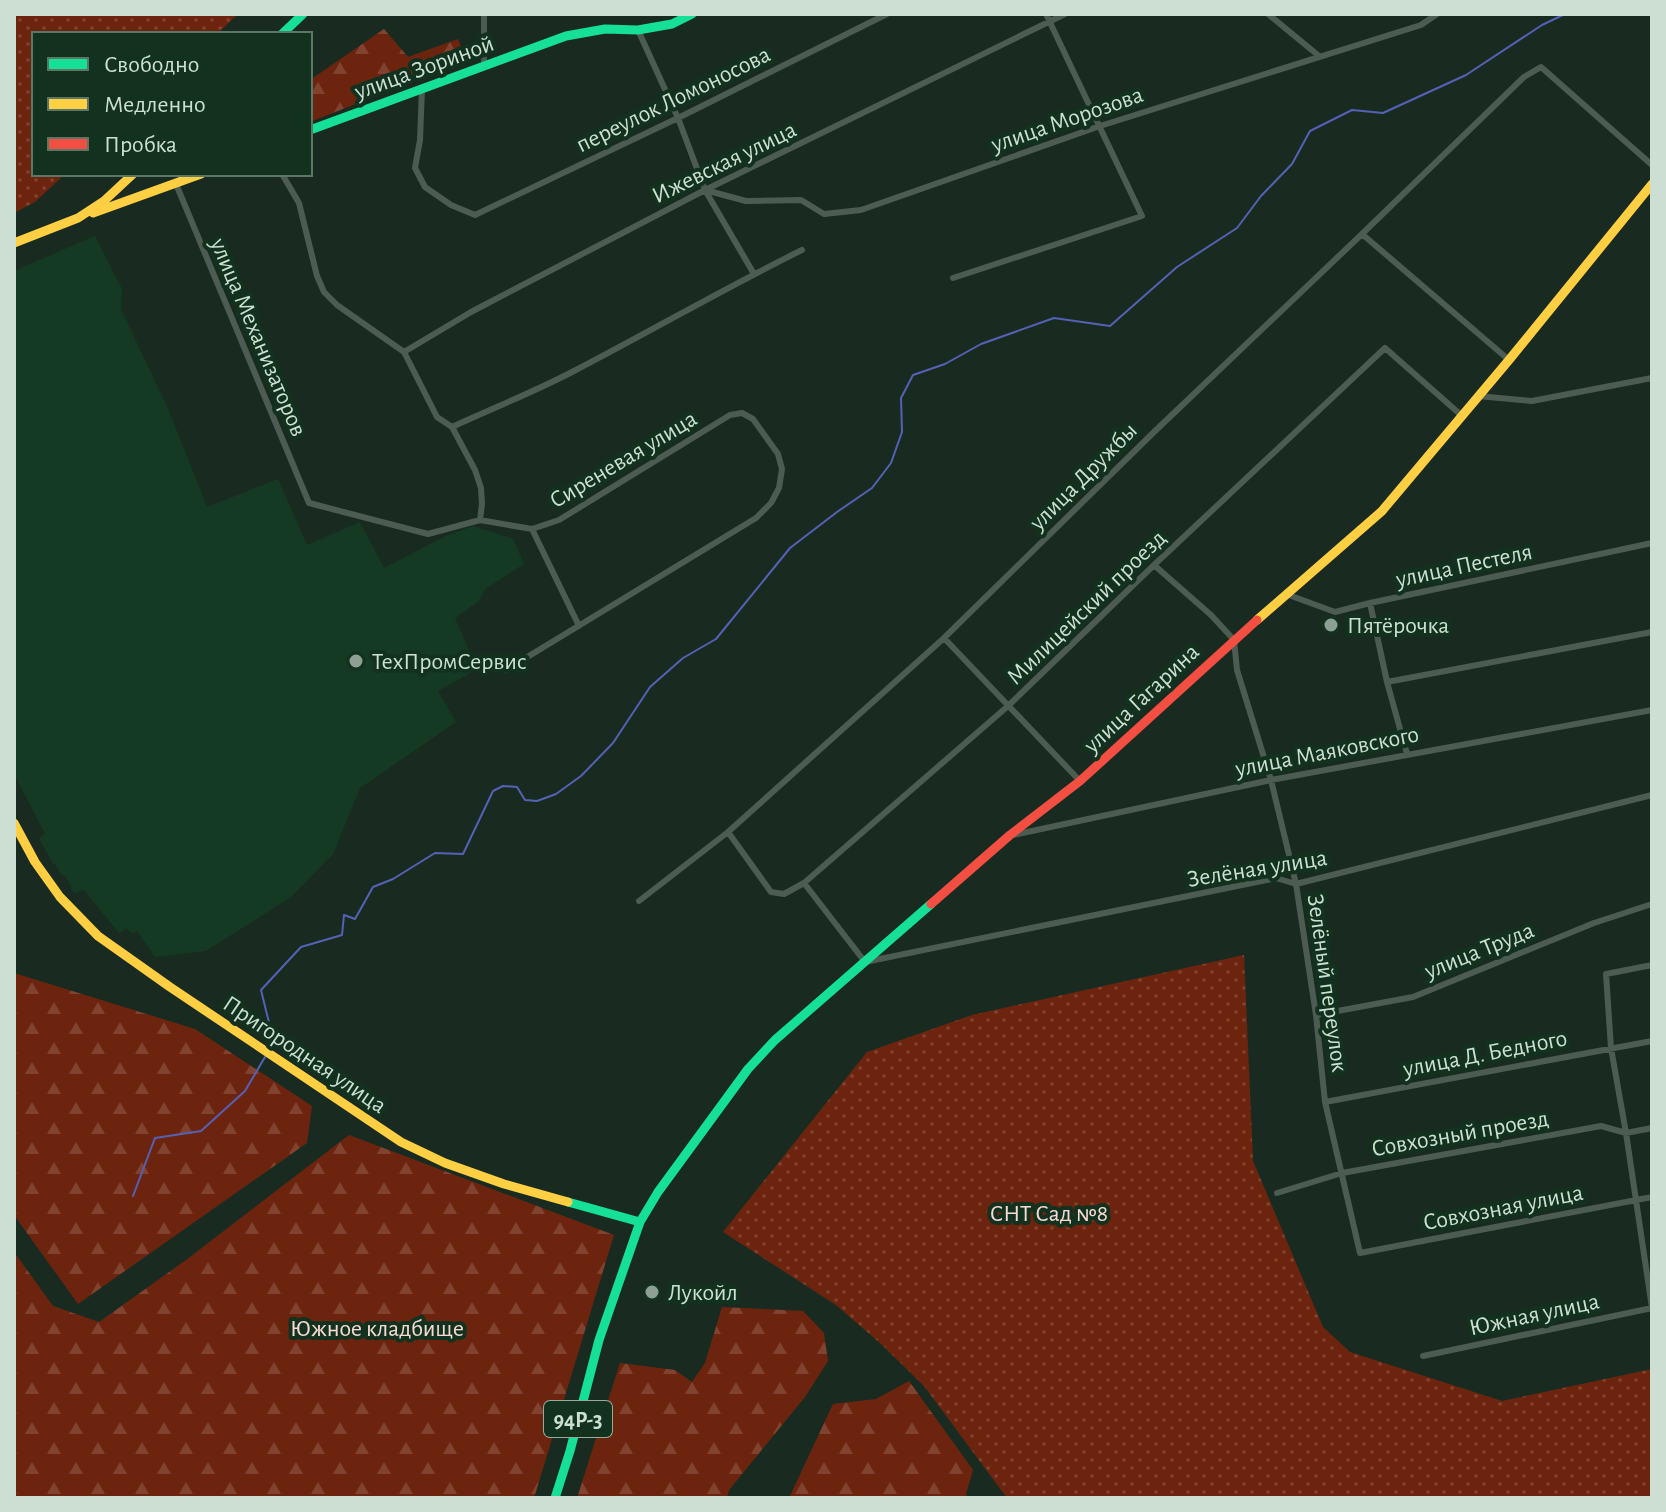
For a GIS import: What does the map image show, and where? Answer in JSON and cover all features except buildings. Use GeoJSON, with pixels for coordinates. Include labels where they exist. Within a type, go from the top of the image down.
{"type":"FeatureCollection","features":[{"type":"Feature","properties":{"kind":"main road"},"geometry":{"type":"LineString","coordinates":[[284,32],[303,14]]}},
{"type":"Feature","properties":{"kind":"main road","name":"улица Зориной"},"geometry":{"type":"LineString","coordinates":[[312,129],[566,36],[605,29],[638,30],[672,24],[692,14]]}},
{"type":"Feature","properties":{"kind":"main road"},"geometry":{"type":"LineString","coordinates":[[78,218],[104,201],[131,176]]}},
{"type":"Feature","properties":{"kind":"main road"},"geometry":{"type":"LineString","coordinates":[[14,243],[192,176]]}},
{"type":"Feature","properties":{"kind":"main road","name":"улица Гагарина"},"geometry":{"type":"LineString","coordinates":[[640,1222],[658,1192],[748,1069],[775,1040],[1010,835],[1080,781],[1234,640],[1382,511],[1652,184]]}},
{"type":"Feature","properties":{"kind":"main road","name":"Пригородная улица"},"geometry":{"type":"LineString","coordinates":[[14,823],[35,862],[60,897],[98,936],[401,1142],[445,1163],[504,1184],[640,1222]]}},
{"type":"Feature","properties":{"kind":"main road","name":"94Р-3"},"geometry":{"type":"LineString","coordinates":[[555,1498],[599,1340],[640,1222]]}},
{"type":"Feature","properties":{"kind":"street"},"geometry":{"type":"LineString","coordinates":[[484,14],[484,66]]}},
{"type":"Feature","properties":{"kind":"street","name":"переулок Ломоносова"},"geometry":{"type":"LineString","coordinates":[[422,89],[420,140],[415,168],[425,187],[451,205],[475,215],[887,14]]}},
{"type":"Feature","properties":{"kind":"street"},"geometry":{"type":"LineString","coordinates":[[953,278],[1142,216],[1046,14]]}},
{"type":"Feature","properties":{"kind":"street","name":"Ижевская улица"},"geometry":{"type":"LineString","coordinates":[[404,352],[471,312],[705,190],[1065,14]]}},
{"type":"Feature","properties":{"kind":"street"},"geometry":{"type":"LineString","coordinates":[[1268,14],[1319,56]]}},
{"type":"Feature","properties":{"kind":"street","name":"улица Морозова"},"geometry":{"type":"LineString","coordinates":[[705,190],[746,201],[801,200],[824,214],[861,210],[1100,126],[1421,25],[1437,14]]}},
{"type":"Feature","properties":{"kind":"street"},"geometry":{"type":"LineString","coordinates":[[638,30],[678,118],[705,190],[754,274]]}},
{"type":"Feature","properties":{"kind":"street","name":"улица Дружбы"},"geometry":{"type":"LineString","coordinates":[[639,901],[728,832],[944,638],[1524,77],[1541,67],[1652,165]]}},
{"type":"Feature","properties":{"kind":"street"},"geometry":{"type":"LineString","coordinates":[[283,176],[299,203],[317,276],[324,292],[337,305],[404,352],[437,417],[452,427],[475,470],[481,488],[480,520],[532,529],[579,626],[506,670]]}},
{"type":"Feature","properties":{"kind":"street","name":"улица Механизаторов"},"geometry":{"type":"LineString","coordinates":[[176,184],[309,503],[428,534],[480,520]]}},
{"type":"Feature","properties":{"kind":"street"},"geometry":{"type":"LineString","coordinates":[[1362,234],[1509,360]]}},
{"type":"Feature","properties":{"kind":"street"},"geometry":{"type":"LineString","coordinates":[[452,427],[575,371],[802,250]]}},
{"type":"Feature","properties":{"kind":"street","name":"Милицейский проезд"},"geometry":{"type":"LineString","coordinates":[[804,883],[1008,706],[1385,348],[1461,415]]}},
{"type":"Feature","properties":{"kind":"street"},"geometry":{"type":"LineString","coordinates":[[1478,396],[1532,401],[1652,378]]}},
{"type":"Feature","properties":{"kind":"street","name":"Сиреневая улица"},"geometry":{"type":"LineString","coordinates":[[532,529],[559,520],[730,415],[742,413],[753,419],[778,454],[782,469],[779,488],[771,503],[756,518],[579,626]]}},
{"type":"Feature","properties":{"kind":"street","name":"улица Пестеля"},"geometry":{"type":"LineString","coordinates":[[1286,594],[1335,612],[1652,543]]}},
{"type":"Feature","properties":{"kind":"street"},"geometry":{"type":"LineString","coordinates":[[1154,565],[1211,615],[1234,640]]}},
{"type":"Feature","properties":{"kind":"street"},"geometry":{"type":"LineString","coordinates":[[1370,603],[1407,754]]}},
{"type":"Feature","properties":{"kind":"street"},"geometry":{"type":"LineString","coordinates":[[1387,682],[1652,632]]}},
{"type":"Feature","properties":{"kind":"street"},"geometry":{"type":"LineString","coordinates":[[944,638],[1080,781]]}},
{"type":"Feature","properties":{"kind":"street","name":"Зелёный переулок"},"geometry":{"type":"LineString","coordinates":[[1234,640],[1237,670],[1271,780],[1296,884],[1316,1015],[1325,1102],[1360,1253]]}},
{"type":"Feature","properties":{"kind":"street","name":"улица Маяковского"},"geometry":{"type":"LineString","coordinates":[[1010,835],[1271,780],[1652,710]]}},
{"type":"Feature","properties":{"kind":"street","name":"Зелёная улица"},"geometry":{"type":"LineString","coordinates":[[865,962],[1276,878],[1296,884],[1652,795]]}},
{"type":"Feature","properties":{"kind":"street"},"geometry":{"type":"LineString","coordinates":[[728,832],[771,892],[784,894],[804,883],[865,962]]}},
{"type":"Feature","properties":{"kind":"street","name":"улица Труда"},"geometry":{"type":"LineString","coordinates":[[1316,1015],[1413,997],[1594,923],[1652,904]]}},
{"type":"Feature","properties":{"kind":"street"},"geometry":{"type":"LineString","coordinates":[[1652,965],[1606,974],[1611,1048],[1652,1308]]}},
{"type":"Feature","properties":{"kind":"street","name":"улица Д. Бедного"},"geometry":{"type":"LineString","coordinates":[[1325,1102],[1652,1041]]}},
{"type":"Feature","properties":{"kind":"street","name":"Совхозный проезд"},"geometry":{"type":"LineString","coordinates":[[1277,1193],[1342,1173],[1601,1126],[1626,1133],[1652,1128]]}},
{"type":"Feature","properties":{"kind":"street","name":"Совхозная улица"},"geometry":{"type":"LineString","coordinates":[[1360,1253],[1652,1197]]}},
{"type":"Feature","properties":{"kind":"street","name":"Южная улица"},"geometry":{"type":"LineString","coordinates":[[1423,1356],[1652,1308]]}},
{"type":"Feature","properties":{"kind":"shaded area"},"geometry":{"type":"Polygon","coordinates":[[[95,236],[122,289],[121,309],[169,411],[207,507],[278,479],[307,545],[360,522],[384,568],[446,536],[473,526],[513,539],[524,564],[485,589],[479,601],[455,618],[477,669],[438,691],[456,722],[360,788],[333,854],[291,897],[206,951],[155,957],[137,931],[132,934],[126,928],[119,933],[84,890],[74,893],[39,838],[45,834],[14,774],[14,271],[95,236]]]}},
{"type":"Feature","properties":{"kind":"green space"},"geometry":{"type":"Polygon","coordinates":[[[14,14],[238,14],[219,32],[32,32],[32,176],[63,176],[35,202],[14,213],[14,14]]]}},
{"type":"Feature","properties":{"kind":"green space"},"geometry":{"type":"Polygon","coordinates":[[[384,29],[408,57],[458,39],[467,60],[312,121],[312,79],[384,29]]]}},
{"type":"Feature","properties":{"kind":"green space","name":"СНТ Сад №8"},"geometry":{"type":"Polygon","coordinates":[[[1244,955],[1253,1161],[1323,1327],[1350,1352],[1502,1401],[1652,1369],[1652,1498],[1007,1498],[924,1386],[880,1343],[836,1305],[723,1232],[867,1052],[972,1015],[1244,955]]]}},
{"type":"Feature","properties":{"kind":"green space"},"geometry":{"type":"Polygon","coordinates":[[[14,973],[195,1029],[312,1106],[307,1143],[78,1304],[14,1215],[14,973]]]}},
{"type":"Feature","properties":{"kind":"green space","name":"Южное кладбище"},"geometry":{"type":"Polygon","coordinates":[[[349,1135],[614,1235],[534,1498],[14,1498],[14,1252],[53,1306],[99,1322],[186,1260],[349,1135]]]}},
{"type":"Feature","properties":{"kind":"green space"},"geometry":{"type":"Polygon","coordinates":[[[722,1307],[803,1311],[824,1333],[828,1361],[805,1397],[729,1490],[727,1498],[577,1498],[620,1363],[675,1370],[692,1382],[705,1363],[722,1307]]]}},
{"type":"Feature","properties":{"kind":"green space"},"geometry":{"type":"Polygon","coordinates":[[[909,1381],[973,1470],[966,1494],[968,1498],[789,1498],[833,1404],[876,1399],[909,1381]]]}},
{"type":"Feature","properties":{"kind":"waterway"},"geometry":{"type":"LineString","coordinates":[[271,1048],[274,1043],[261,990],[301,947],[342,935],[344,915],[355,919],[373,887],[393,879],[435,853],[463,854],[493,791],[503,786],[517,787],[525,800],[537,801],[556,794],[581,776],[613,743],[650,687],[683,658],[716,639],[790,548],[872,488],[891,463],[902,432],[901,398],[913,375],[945,364],[981,344],[1054,318],[1110,326],[1177,267],[1237,228],[1261,196],[1292,164],[1310,131],[1352,110],[1383,113],[1466,75],[1542,25],[1565,14]]}},
{"type":"Feature","properties":{"kind":"waterway"},"geometry":{"type":"LineString","coordinates":[[133,1196],[155,1138],[201,1131],[245,1091],[265,1057]]}},
{"type":"Feature","properties":{"kind":"traffic: fast"},"geometry":{"type":"LineString","coordinates":[[284,32],[303,14]]}},
{"type":"Feature","properties":{"kind":"traffic: fast"},"geometry":{"type":"LineString","coordinates":[[312,129],[566,36],[605,29],[638,30],[672,24],[692,14]]}},
{"type":"Feature","properties":{"kind":"traffic: fast"},"geometry":{"type":"LineString","coordinates":[[640,1222],[658,1192],[748,1069],[775,1040],[931,904]]}},
{"type":"Feature","properties":{"kind":"traffic: fast"},"geometry":{"type":"LineString","coordinates":[[555,1498],[599,1340],[640,1222],[568,1202]]}},
{"type":"Feature","properties":{"kind":"traffic: slow"},"geometry":{"type":"LineString","coordinates":[[14,243],[78,218],[104,201],[131,176]]}},
{"type":"Feature","properties":{"kind":"traffic: slow"},"geometry":{"type":"LineString","coordinates":[[93,213],[195,176]]}},
{"type":"Feature","properties":{"kind":"traffic: slow"},"geometry":{"type":"LineString","coordinates":[[1257,620],[1382,511],[1652,184]]}},
{"type":"Feature","properties":{"kind":"traffic: slow"},"geometry":{"type":"LineString","coordinates":[[14,823],[35,862],[60,897],[98,936],[170,987],[401,1142],[445,1163],[568,1202]]}},
{"type":"Feature","properties":{"kind":"traffic: jam"},"geometry":{"type":"LineString","coordinates":[[931,904],[1010,835],[1080,781],[1257,620]]}},
{"type":"Feature","properties":{"kind":"place","name":"Пятёрочка"},"geometry":{"type":"Point","coordinates":[1331,625]}},
{"type":"Feature","properties":{"kind":"place","name":"ТехПромСервис"},"geometry":{"type":"Point","coordinates":[356,661]}},
{"type":"Feature","properties":{"kind":"place","name":"Лукойл"},"geometry":{"type":"Point","coordinates":[652,1292]}}]}
